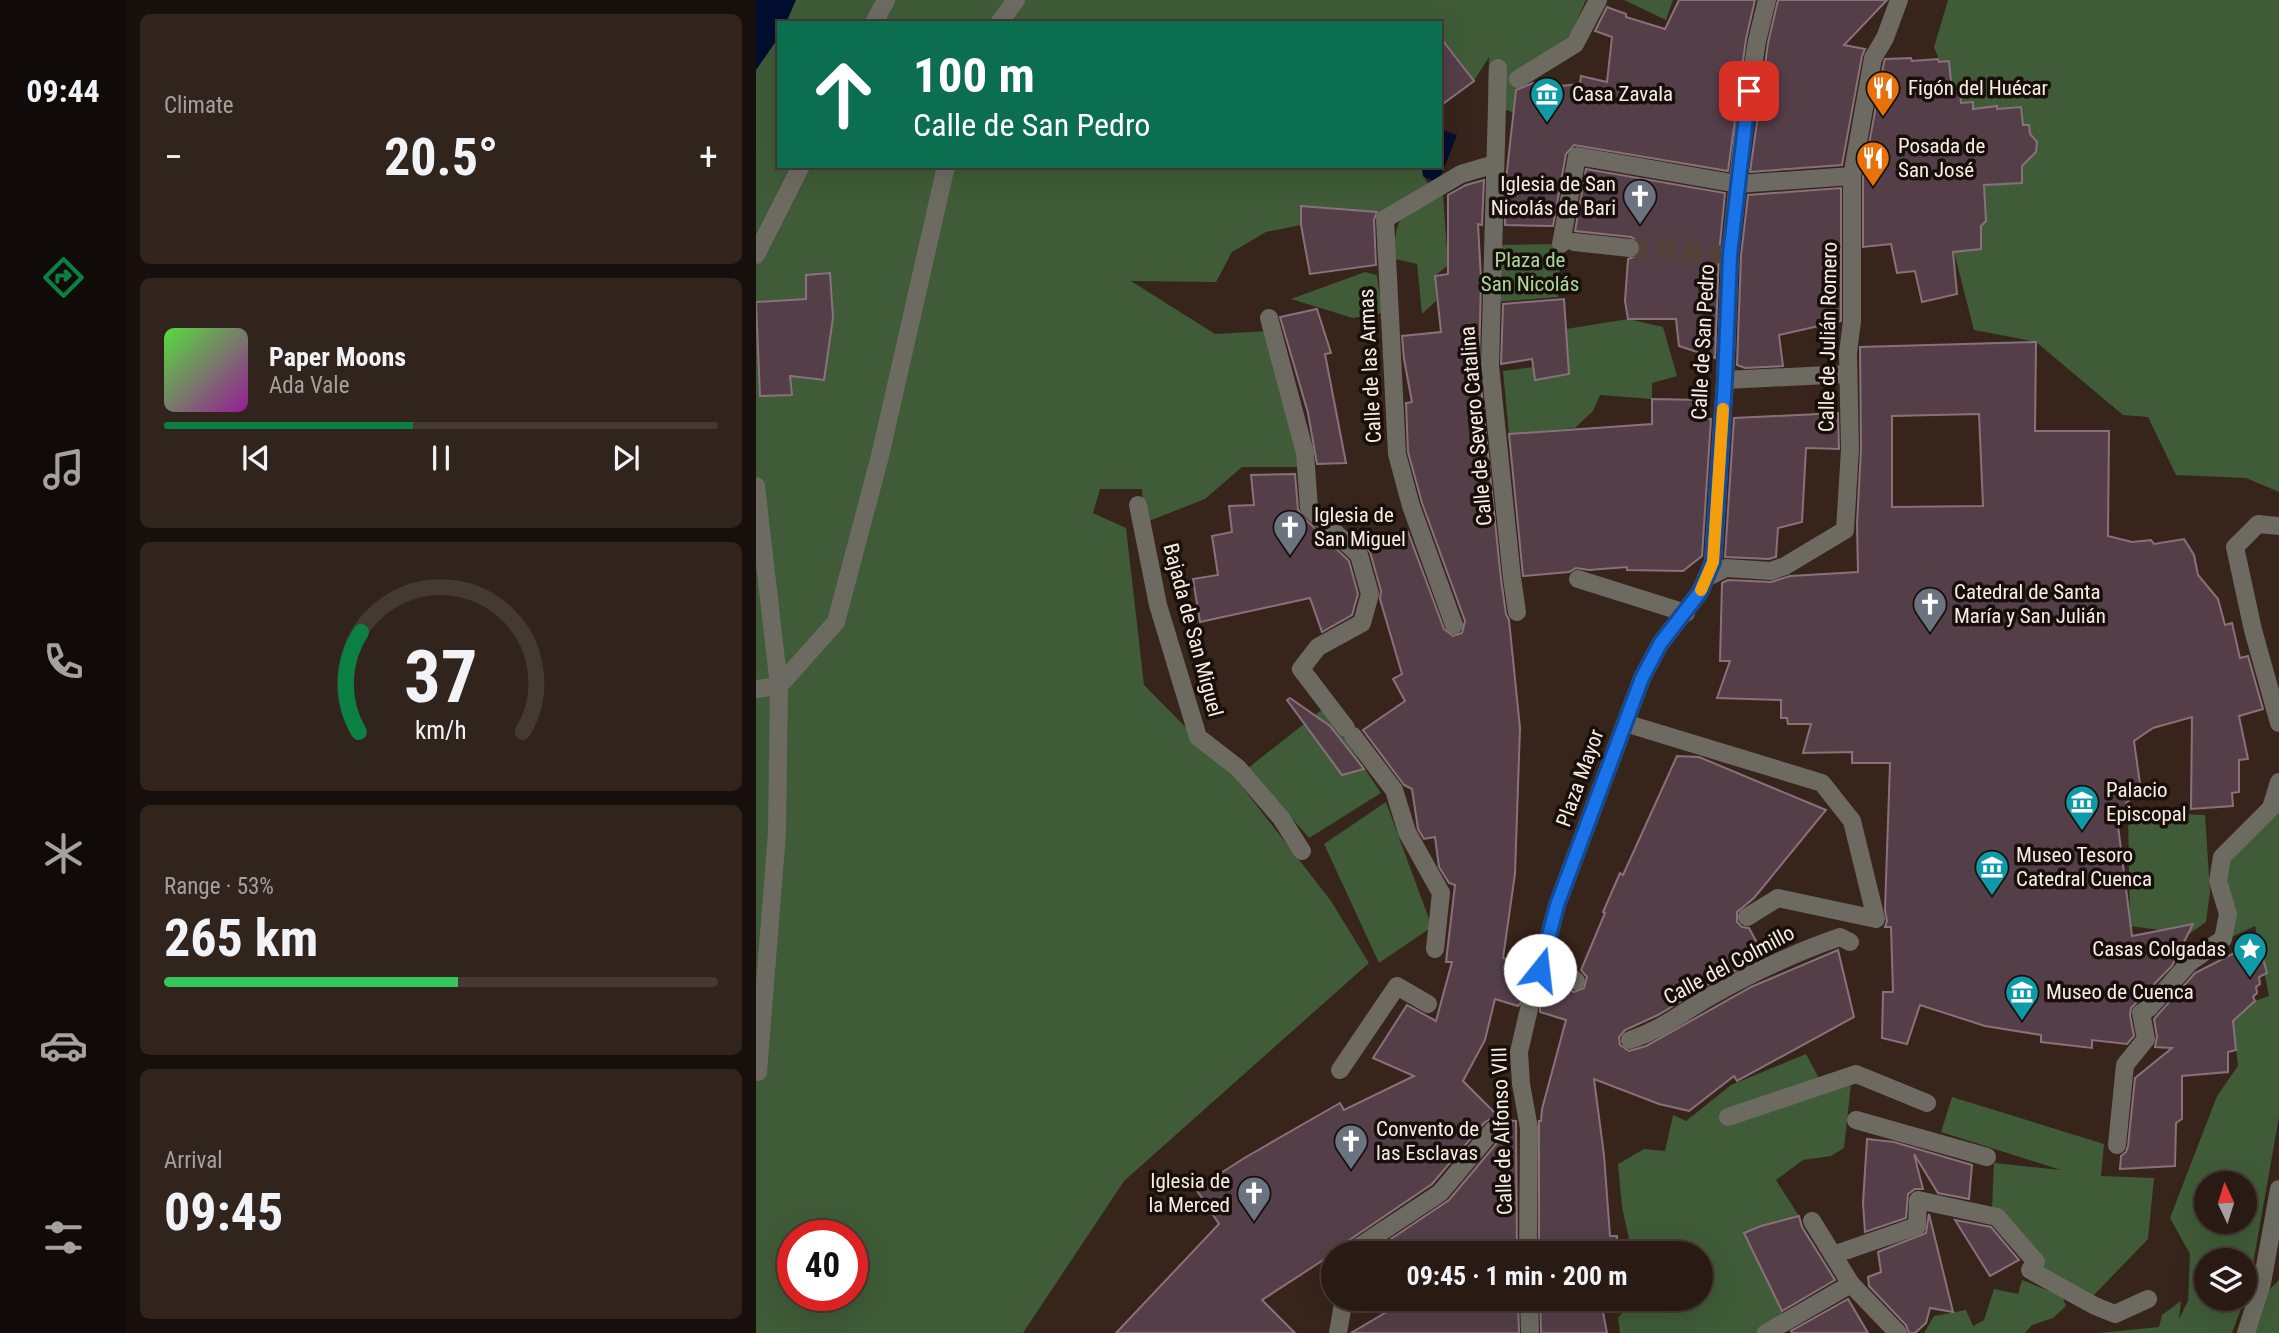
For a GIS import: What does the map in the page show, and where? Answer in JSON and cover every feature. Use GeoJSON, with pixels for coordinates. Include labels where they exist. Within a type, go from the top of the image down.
{"type":"FeatureCollection","features":[{"type":"Feature","properties":{"kind":"street"},"geometry":{"type":"LineString","coordinates":[[875,21],[886,0]]}},
{"type":"Feature","properties":{"kind":"street"},"geometry":{"type":"LineString","coordinates":[[1000,21],[1016,0]]}},
{"type":"Feature","properties":{"kind":"street"},"geometry":{"type":"LineString","coordinates":[[1518,79],[1575,44],[1598,0]]}},
{"type":"Feature","properties":{"kind":"street","name":"Calle de San Pedro"},"geometry":{"type":"LineString","coordinates":[[1709,570],[1725,380],[1730,255],[1745,116],[1767,0]]}},
{"type":"Feature","properties":{"kind":"street","name":"Calle de Julián Romero"},"geometry":{"type":"LineString","coordinates":[[1709,570],[1778,569],[1845,530],[1850,449],[1848,353],[1852,321],[1852,176],[1873,58],[1885,38],[1899,0]]}},
{"type":"Feature","properties":{"kind":"street","name":"Calle de Severo Catalina"},"geometry":{"type":"LineString","coordinates":[[1498,68],[1490,366],[1517,612]]}},
{"type":"Feature","properties":{"kind":"street"},"geometry":{"type":"LineString","coordinates":[[1630,248],[1567,243],[1577,156],[1738,184],[1852,176]]}},
{"type":"Feature","properties":{"kind":"street","name":"Calle de las Armas"},"geometry":{"type":"LineString","coordinates":[[1454,625],[1411,506],[1397,454],[1385,219],[1461,174],[1495,164]]}},
{"type":"Feature","properties":{"kind":"street"},"geometry":{"type":"LineString","coordinates":[[756,255],[800,168]]}},
{"type":"Feature","properties":{"kind":"street"},"geometry":{"type":"LineString","coordinates":[[756,689],[779,686],[835,622],[880,456],[946,168]]}},
{"type":"Feature","properties":{"kind":"street"},"geometry":{"type":"LineString","coordinates":[[1269,318],[1305,453],[1309,508],[1359,555],[1370,594],[1362,624],[1318,647],[1301,669],[1394,790],[1407,832],[1441,893],[1434,949]]}},
{"type":"Feature","properties":{"kind":"street"},"geometry":{"type":"LineString","coordinates":[[1725,380],[1848,374]]}},
{"type":"Feature","properties":{"kind":"street"},"geometry":{"type":"LineString","coordinates":[[756,486],[779,686],[777,833],[758,1072]]}},
{"type":"Feature","properties":{"kind":"street","name":"Bajada de San Miguel"},"geometry":{"type":"LineString","coordinates":[[1138,505],[1158,605],[1198,737],[1238,768],[1281,818],[1302,851]]}},
{"type":"Feature","properties":{"kind":"street"},"geometry":{"type":"LineString","coordinates":[[2279,526],[2258,524],[2235,547],[2253,630],[2279,723]]}},
{"type":"Feature","properties":{"kind":"street","name":"Plaza Mayor"},"geometry":{"type":"LineString","coordinates":[[1576,981],[1542,963],[1557,905],[1642,678],[1656,650],[1700,592],[1709,570]]}},
{"type":"Feature","properties":{"kind":"street"},"geometry":{"type":"LineString","coordinates":[[1578,579],[1686,612]]}},
{"type":"Feature","properties":{"kind":"street"},"geometry":{"type":"LineString","coordinates":[[1625,723],[1822,783],[1852,821],[1876,919],[1778,898],[1747,917]]}},
{"type":"Feature","properties":{"kind":"street"},"geometry":{"type":"LineString","coordinates":[[2117,1145],[2125,1065],[2146,1039],[2141,1013],[2149,1008],[2190,962],[2224,939],[2228,914],[2218,881],[2222,856],[2271,808],[2279,782]]}},
{"type":"Feature","properties":{"kind":"street","name":"Calle del Colmillo"},"geometry":{"type":"LineString","coordinates":[[1630,1040],[1654,1032],[1714,994],[1798,951],[1840,937],[1850,943]]}},
{"type":"Feature","properties":{"kind":"street"},"geometry":{"type":"LineString","coordinates":[[1339,1070],[1397,986],[1428,1003]]}},
{"type":"Feature","properties":{"kind":"street","name":"Calle de Alfonso VIII"},"geometry":{"type":"LineString","coordinates":[[1528,1241],[1529,1128],[1521,1084],[1519,1052],[1529,1009]]}},
{"type":"Feature","properties":{"kind":"street"},"geometry":{"type":"LineString","coordinates":[[1728,1117],[1856,1074],[1927,1103]]}},
{"type":"Feature","properties":{"kind":"street"},"geometry":{"type":"LineString","coordinates":[[1856,1120],[1987,1157]]}},
{"type":"Feature","properties":{"kind":"street"},"geometry":{"type":"LineString","coordinates":[[1369,1241],[1440,1193],[1493,1130]]}},
{"type":"Feature","properties":{"kind":"street"},"geometry":{"type":"LineString","coordinates":[[2246,1333],[2262,1283],[2279,1189]]}},
{"type":"Feature","properties":{"kind":"street"},"geometry":{"type":"LineString","coordinates":[[1833,1255],[1917,1226],[1918,1200],[1997,1217],[2036,1262],[2030,1270],[2095,1306],[2115,1314],[2148,1299]]}},
{"type":"Feature","properties":{"kind":"street"},"geometry":{"type":"LineString","coordinates":[[1812,1221],[1851,1284],[1898,1333]]}},
{"type":"Feature","properties":{"kind":"street"},"geometry":{"type":"LineString","coordinates":[[1766,1333],[1851,1284]]}},
{"type":"Feature","properties":{"kind":"street"},"geometry":{"type":"LineString","coordinates":[[1338,1333],[1342,1311]]}},
{"type":"Feature","properties":{"kind":"street"},"geometry":{"type":"LineString","coordinates":[[1529,1311],[1530,1333]]}},
{"type":"Feature","properties":{"kind":"green space"},"geometry":{"type":"Polygon","coordinates":[[[756,0],[1586,0],[1571,34],[1541,65],[1518,79],[1514,113],[1493,104],[1488,91],[1489,57],[1474,81],[1442,40],[1442,21],[777,21],[777,168],[1422,168],[1423,176],[1432,189],[1389,214],[1302,207],[1301,225],[1266,232],[1232,252],[1216,282],[1131,281],[1215,334],[1269,331],[1306,467],[1242,467],[1205,499],[1144,523],[1142,489],[1100,489],[1093,513],[1126,528],[1144,685],[1233,775],[1331,901],[1369,963],[1124,1181],[1023,1333],[756,1333],[756,0]]]}},
{"type":"Feature","properties":{"kind":"green space"},"geometry":{"type":"Polygon","coordinates":[[[1624,0],[1673,0],[1666,20],[1624,0]]]}},
{"type":"Feature","properties":{"kind":"green space"},"geometry":{"type":"Polygon","coordinates":[[[1948,0],[2279,0],[2279,492],[2246,478],[2176,475],[2148,417],[2123,415],[2036,342],[1974,330],[1953,248],[1962,251],[1981,249],[1981,226],[1986,221],[1984,182],[2022,169],[2024,160],[2034,154],[2037,142],[2030,134],[2029,125],[2023,125],[2021,107],[1973,109],[1973,102],[1961,103],[1952,92],[1934,47],[1948,0]]]}},
{"type":"Feature","properties":{"kind":"green space"},"geometry":{"type":"Polygon","coordinates":[[[1443,195],[1448,265],[1435,276],[1436,301],[1422,314],[1417,264],[1395,259],[1396,231],[1399,223],[1410,211],[1443,195]]]}},
{"type":"Feature","properties":{"kind":"green space","name":"Plaza de San Nicolás"},"geometry":{"type":"Polygon","coordinates":[[[1561,244],[1558,297],[1497,302],[1499,245],[1561,244]]]}},
{"type":"Feature","properties":{"kind":"green space"},"geometry":{"type":"Polygon","coordinates":[[[1365,272],[1377,275],[1382,313],[1353,318],[1291,299],[1365,272]]]}},
{"type":"Feature","properties":{"kind":"green space"},"geometry":{"type":"Polygon","coordinates":[[[1628,319],[1663,327],[1677,376],[1652,383],[1652,399],[1600,395],[1593,411],[1575,428],[1509,434],[1503,371],[1533,367],[1535,380],[1568,374],[1566,329],[1628,319]]]}},
{"type":"Feature","properties":{"kind":"green space"},"geometry":{"type":"Polygon","coordinates":[[[1324,708],[1381,793],[1309,838],[1248,768],[1324,708]]]}},
{"type":"Feature","properties":{"kind":"green space"},"geometry":{"type":"Polygon","coordinates":[[[2279,782],[2279,1117],[2256,1248],[2194,1248],[2194,1311],[2240,1311],[2232,1333],[2099,1333],[2159,1327],[2162,1315],[2181,1301],[2179,1319],[2188,1301],[2190,1254],[2170,1218],[2217,1096],[2238,1066],[2233,1021],[2255,1001],[2269,996],[2255,926],[2221,942],[2222,857],[2271,808],[2279,782]]]}},
{"type":"Feature","properties":{"kind":"green space"},"geometry":{"type":"Polygon","coordinates":[[[1386,802],[1432,927],[1379,963],[1324,844],[1386,802]]]}},
{"type":"Feature","properties":{"kind":"green space"},"geometry":{"type":"Polygon","coordinates":[[[2128,812],[2205,815],[2210,892],[2206,922],[2189,934],[2130,926],[2128,812]]]}},
{"type":"Feature","properties":{"kind":"green space"},"geometry":{"type":"Polygon","coordinates":[[[1806,1054],[1826,1091],[1851,1084],[1844,1148],[1831,1156],[1803,1160],[1776,1180],[1799,1216],[1745,1234],[1783,1314],[1766,1333],[1620,1333],[1618,1318],[1624,1311],[1713,1311],[1713,1241],[1629,1241],[1622,1207],[1618,1164],[1644,1149],[1665,1151],[1673,1115],[1686,1121],[1731,1085],[1806,1054]]]}},
{"type":"Feature","properties":{"kind":"green space"},"geometry":{"type":"Polygon","coordinates":[[[1952,1097],[2104,1144],[2101,1176],[2154,1178],[2148,1239],[2093,1296],[2039,1266],[1992,1207],[1994,1163],[2061,1170],[1941,1132],[1952,1097]]]}},
{"type":"Feature","properties":{"kind":"green space"},"geometry":{"type":"Polygon","coordinates":[[[2022,1280],[2062,1296],[2066,1306],[2053,1318],[2032,1325],[2025,1333],[1924,1333],[1934,1316],[1966,1310],[1973,1326],[1984,1320],[1994,1289],[2018,1294],[2022,1280]]]}},
{"type":"Feature","properties":{"kind":"green space"},"geometry":{"type":"Polygon","coordinates":[[[2279,1280],[2279,1333],[2251,1333],[2266,1293],[2279,1280]]]}},
{"type":"Feature","properties":{"kind":"water"},"geometry":{"type":"Polygon","coordinates":[[[756,0],[796,0],[787,21],[777,21],[777,40],[756,70],[756,0]]]}},
{"type":"Feature","properties":{"kind":"water"},"geometry":{"type":"Polygon","coordinates":[[[1442,130],[1457,135],[1438,183],[1423,176],[1422,168],[1442,168],[1442,130]]]}},
{"type":"Feature","properties":{"kind":"building"},"geometry":{"type":"Polygon","coordinates":[[[1679,0],[1755,0],[1746,39],[1728,171],[1574,145],[1566,154],[1553,226],[1505,225],[1506,180],[1516,90],[1533,83],[1550,87],[1580,84],[1581,76],[1607,82],[1612,37],[1595,31],[1607,7],[1626,14],[1626,17],[1665,29],[1679,0]]]}},
{"type":"Feature","properties":{"kind":"building"},"geometry":{"type":"Polygon","coordinates":[[[1778,0],[1887,0],[1844,45],[1865,49],[1842,165],[1750,172],[1768,43],[1778,0]]]}},
{"type":"Feature","properties":{"kind":"building"},"geometry":{"type":"Polygon","coordinates":[[[1442,40],[1474,81],[1442,105],[1442,40]]]}},
{"type":"Feature","properties":{"kind":"building"},"geometry":{"type":"Polygon","coordinates":[[[1911,58],[1912,61],[1949,61],[1952,92],[1960,92],[1961,103],[1973,102],[1973,109],[2021,107],[2023,125],[2029,125],[2030,134],[2037,142],[2036,152],[2022,166],[2022,183],[1984,185],[1986,221],[1981,226],[1981,249],[1953,252],[1957,294],[1922,302],[1915,271],[1897,273],[1891,244],[1863,247],[1863,177],[1884,62],[1885,59],[1911,58]]]}},
{"type":"Feature","properties":{"kind":"building"},"geometry":{"type":"Polygon","coordinates":[[[1586,169],[1725,193],[1719,254],[1715,358],[1679,346],[1676,319],[1628,319],[1625,301],[1628,259],[1639,255],[1641,244],[1631,237],[1575,231],[1586,169]]]}},
{"type":"Feature","properties":{"kind":"building"},"geometry":{"type":"Polygon","coordinates":[[[1484,180],[1482,225],[1478,224],[1481,279],[1479,367],[1520,728],[1515,874],[1503,958],[1529,967],[1529,974],[1536,981],[1544,981],[1550,975],[1574,992],[1584,988],[1587,977],[1581,970],[1605,913],[1603,912],[1620,873],[1623,875],[1677,756],[1699,757],[1826,810],[1754,898],[1737,912],[1737,922],[1742,927],[1749,928],[1764,956],[1711,983],[1658,1015],[1625,1030],[1619,1037],[1620,1045],[1629,1051],[1646,1046],[1751,987],[1838,950],[1854,1017],[1737,1081],[1734,1076],[1689,1111],[1659,1104],[1594,1079],[1604,1155],[1610,1236],[1617,1236],[1617,1241],[1539,1241],[1539,1121],[1566,1020],[1540,1012],[1540,1005],[1532,998],[1525,998],[1518,1006],[1495,999],[1485,1040],[1463,1081],[1502,1120],[1516,1121],[1517,1241],[1388,1241],[1449,1200],[1502,1137],[1504,1127],[1501,1122],[1490,1119],[1432,1184],[1348,1241],[1321,1241],[1321,1261],[1262,1300],[1295,1333],[1116,1333],[1219,1224],[1196,1189],[1340,1103],[1344,1110],[1414,1076],[1373,1058],[1407,1005],[1436,1021],[1452,962],[1446,962],[1455,885],[1449,883],[1439,867],[1435,837],[1424,839],[1418,829],[1412,789],[1404,785],[1363,730],[1405,701],[1393,679],[1402,674],[1380,599],[1381,591],[1370,552],[1360,541],[1408,532],[1444,629],[1453,636],[1462,633],[1465,621],[1422,503],[1408,452],[1406,403],[1412,402],[1402,336],[1441,332],[1435,276],[1448,274],[1448,195],[1466,185],[1484,180]]]}},
{"type":"Feature","properties":{"kind":"building"},"geometry":{"type":"Polygon","coordinates":[[[1841,188],[1841,321],[1779,335],[1783,366],[1745,368],[1737,365],[1741,256],[1748,195],[1841,188]]]}},
{"type":"Feature","properties":{"kind":"building"},"geometry":{"type":"Polygon","coordinates":[[[1301,206],[1377,212],[1374,220],[1376,265],[1310,274],[1301,225],[1301,206]]]}},
{"type":"Feature","properties":{"kind":"building"},"geometry":{"type":"Polygon","coordinates":[[[830,273],[833,318],[824,380],[790,376],[792,395],[760,396],[756,302],[806,299],[806,275],[830,273]]]}},
{"type":"Feature","properties":{"kind":"building"},"geometry":{"type":"Polygon","coordinates":[[[1564,299],[1569,374],[1535,380],[1532,359],[1501,364],[1503,304],[1564,299]]]}},
{"type":"Feature","properties":{"kind":"building"},"geometry":{"type":"Polygon","coordinates":[[[1317,309],[1331,353],[1325,354],[1346,463],[1317,464],[1308,413],[1280,317],[1317,309]]]}},
{"type":"Feature","properties":{"kind":"building"},"geometry":{"type":"Polygon","coordinates":[[[2036,342],[2035,431],[2109,431],[2108,536],[2132,542],[2151,540],[2154,544],[2184,539],[2194,555],[2198,575],[2218,599],[2225,625],[2232,623],[2240,658],[2248,656],[2263,709],[2239,716],[2248,759],[2239,760],[2239,792],[2232,793],[2233,806],[2191,809],[2192,717],[2153,728],[2134,741],[2141,791],[2126,803],[2130,815],[2117,818],[2132,936],[2193,924],[2172,966],[2131,1008],[2134,1036],[2127,1044],[2092,1040],[2092,1048],[2041,1042],[2041,1035],[1985,1026],[1920,1005],[1907,1044],[1882,1038],[1883,992],[1893,992],[1891,927],[1885,927],[1890,763],[1852,763],[1852,752],[1803,753],[1811,724],[1788,724],[1787,718],[1781,718],[1781,700],[1717,698],[1730,661],[1720,661],[1722,583],[1728,580],[1771,582],[1790,576],[1858,572],[1860,347],[2036,342]],[[1979,414],[1892,416],[1892,507],[1983,506],[1979,414]]]}},
{"type":"Feature","properties":{"kind":"building"},"geometry":{"type":"Polygon","coordinates":[[[1652,399],[1701,400],[1701,419],[1711,419],[1702,556],[1683,571],[1627,570],[1627,567],[1589,570],[1576,568],[1569,572],[1523,576],[1509,434],[1652,424],[1652,399]]]}},
{"type":"Feature","properties":{"kind":"building"},"geometry":{"type":"Polygon","coordinates":[[[1838,413],[1839,449],[1806,448],[1802,522],[1778,528],[1776,557],[1725,557],[1734,418],[1838,413]]]}},
{"type":"Feature","properties":{"kind":"building","name":"Iglesia de San Miguel"},"geometry":{"type":"Polygon","coordinates":[[[1295,474],[1301,515],[1349,561],[1358,594],[1352,615],[1322,632],[1310,598],[1200,622],[1193,579],[1218,575],[1212,536],[1232,532],[1229,506],[1254,505],[1251,475],[1295,474]]]}},
{"type":"Feature","properties":{"kind":"building"},"geometry":{"type":"Polygon","coordinates":[[[1290,698],[1330,726],[1364,769],[1342,775],[1287,700],[1290,698]]]}},
{"type":"Feature","properties":{"kind":"building"},"geometry":{"type":"Polygon","coordinates":[[[2252,944],[2252,947],[2259,945],[2267,973],[2259,977],[2260,984],[2253,997],[2255,1001],[2233,1021],[2236,1050],[2228,1052],[2228,1072],[2182,1076],[2182,1119],[2176,1123],[2175,1166],[2120,1169],[2121,1156],[2128,1146],[2135,1078],[2172,1048],[2155,1047],[2157,1037],[2154,1019],[2195,973],[2252,944]]]}},
{"type":"Feature","properties":{"kind":"building"},"geometry":{"type":"Polygon","coordinates":[[[1867,1139],[1894,1142],[1972,1165],[1969,1199],[1938,1193],[1914,1154],[1923,1189],[1915,1189],[1908,1194],[1906,1218],[1865,1232],[1863,1203],[1867,1139]]]}},
{"type":"Feature","properties":{"kind":"building"},"geometry":{"type":"Polygon","coordinates":[[[1929,1214],[1953,1312],[1930,1308],[1926,1323],[1915,1333],[1909,1333],[1906,1325],[1869,1286],[1868,1277],[1881,1272],[1878,1252],[1926,1233],[1929,1214]]]}},
{"type":"Feature","properties":{"kind":"building"},"geometry":{"type":"Polygon","coordinates":[[[1799,1216],[1802,1227],[1835,1280],[1782,1311],[1744,1233],[1799,1216]]]}},
{"type":"Feature","properties":{"kind":"building"},"geometry":{"type":"Polygon","coordinates":[[[1955,1220],[1991,1227],[2019,1260],[1990,1276],[1955,1220]]]}},
{"type":"Feature","properties":{"kind":"building"},"geometry":{"type":"Polygon","coordinates":[[[1848,1299],[1868,1333],[1792,1333],[1791,1331],[1848,1299]]]}},
{"type":"Feature","properties":{"kind":"building"},"geometry":{"type":"Polygon","coordinates":[[[1388,1311],[1518,1311],[1519,1333],[1351,1333],[1388,1311]]]}},
{"type":"Feature","properties":{"kind":"building"},"geometry":{"type":"Polygon","coordinates":[[[1540,1311],[1608,1311],[1603,1312],[1607,1333],[1541,1333],[1540,1311]]]}},
{"type":"Feature","properties":{"kind":"tunnel"},"geometry":{"type":"LineString","coordinates":[[1630,248],[1730,255]]}},
{"type":"Feature","properties":{"kind":"tunnel"},"geometry":{"type":"LineString","coordinates":[[1529,1009],[1540,970]]}},
{"type":"Feature","properties":{"kind":"slow traffic"},"geometry":{"type":"LineString","coordinates":[[1701,590],[1713,562],[1723,409]]}},
{"type":"Feature","properties":{"kind":"place","name":"Figón del Huécar"},"geometry":{"type":"Point","coordinates":[1883,118]}},
{"type":"Feature","properties":{"kind":"place","name":"Casa Zavala"},"geometry":{"type":"Point","coordinates":[1547,124]}},
{"type":"Feature","properties":{"kind":"place","name":"Posada de San José"},"geometry":{"type":"Point","coordinates":[1873,188]}},
{"type":"Feature","properties":{"kind":"place","name":"Iglesia de San Nicolás de Bari"},"geometry":{"type":"Point","coordinates":[1640,226]}},
{"type":"Feature","properties":{"kind":"place","name":"Iglesia de San Miguel"},"geometry":{"type":"Point","coordinates":[1290,557]}},
{"type":"Feature","properties":{"kind":"place","name":"Catedral de Santa María y San Julián"},"geometry":{"type":"Point","coordinates":[1930,634]}},
{"type":"Feature","properties":{"kind":"place","name":"Palacio Episcopal"},"geometry":{"type":"Point","coordinates":[2082,832]}},
{"type":"Feature","properties":{"kind":"place","name":"Museo Tesoro Catedral Cuenca"},"geometry":{"type":"Point","coordinates":[1992,897]}},
{"type":"Feature","properties":{"kind":"place","name":"Casas Colgadas"},"geometry":{"type":"Point","coordinates":[2250,979]}},
{"type":"Feature","properties":{"kind":"place","name":"Museo de Cuenca"},"geometry":{"type":"Point","coordinates":[2022,1022]}},
{"type":"Feature","properties":{"kind":"place","name":"Convento de las Esclavas"},"geometry":{"type":"Point","coordinates":[1351,1171]}},
{"type":"Feature","properties":{"kind":"place","name":"Iglesia de la Merced"},"geometry":{"type":"Point","coordinates":[1254,1223]}},
{"type":"Feature","properties":{"kind":"route"},"geometry":{"type":"LineString","coordinates":[[1540,970],[1557,905],[1642,678],[1660,644],[1700,592],[1713,562],[1730,255],[1749,91]]}}]}
